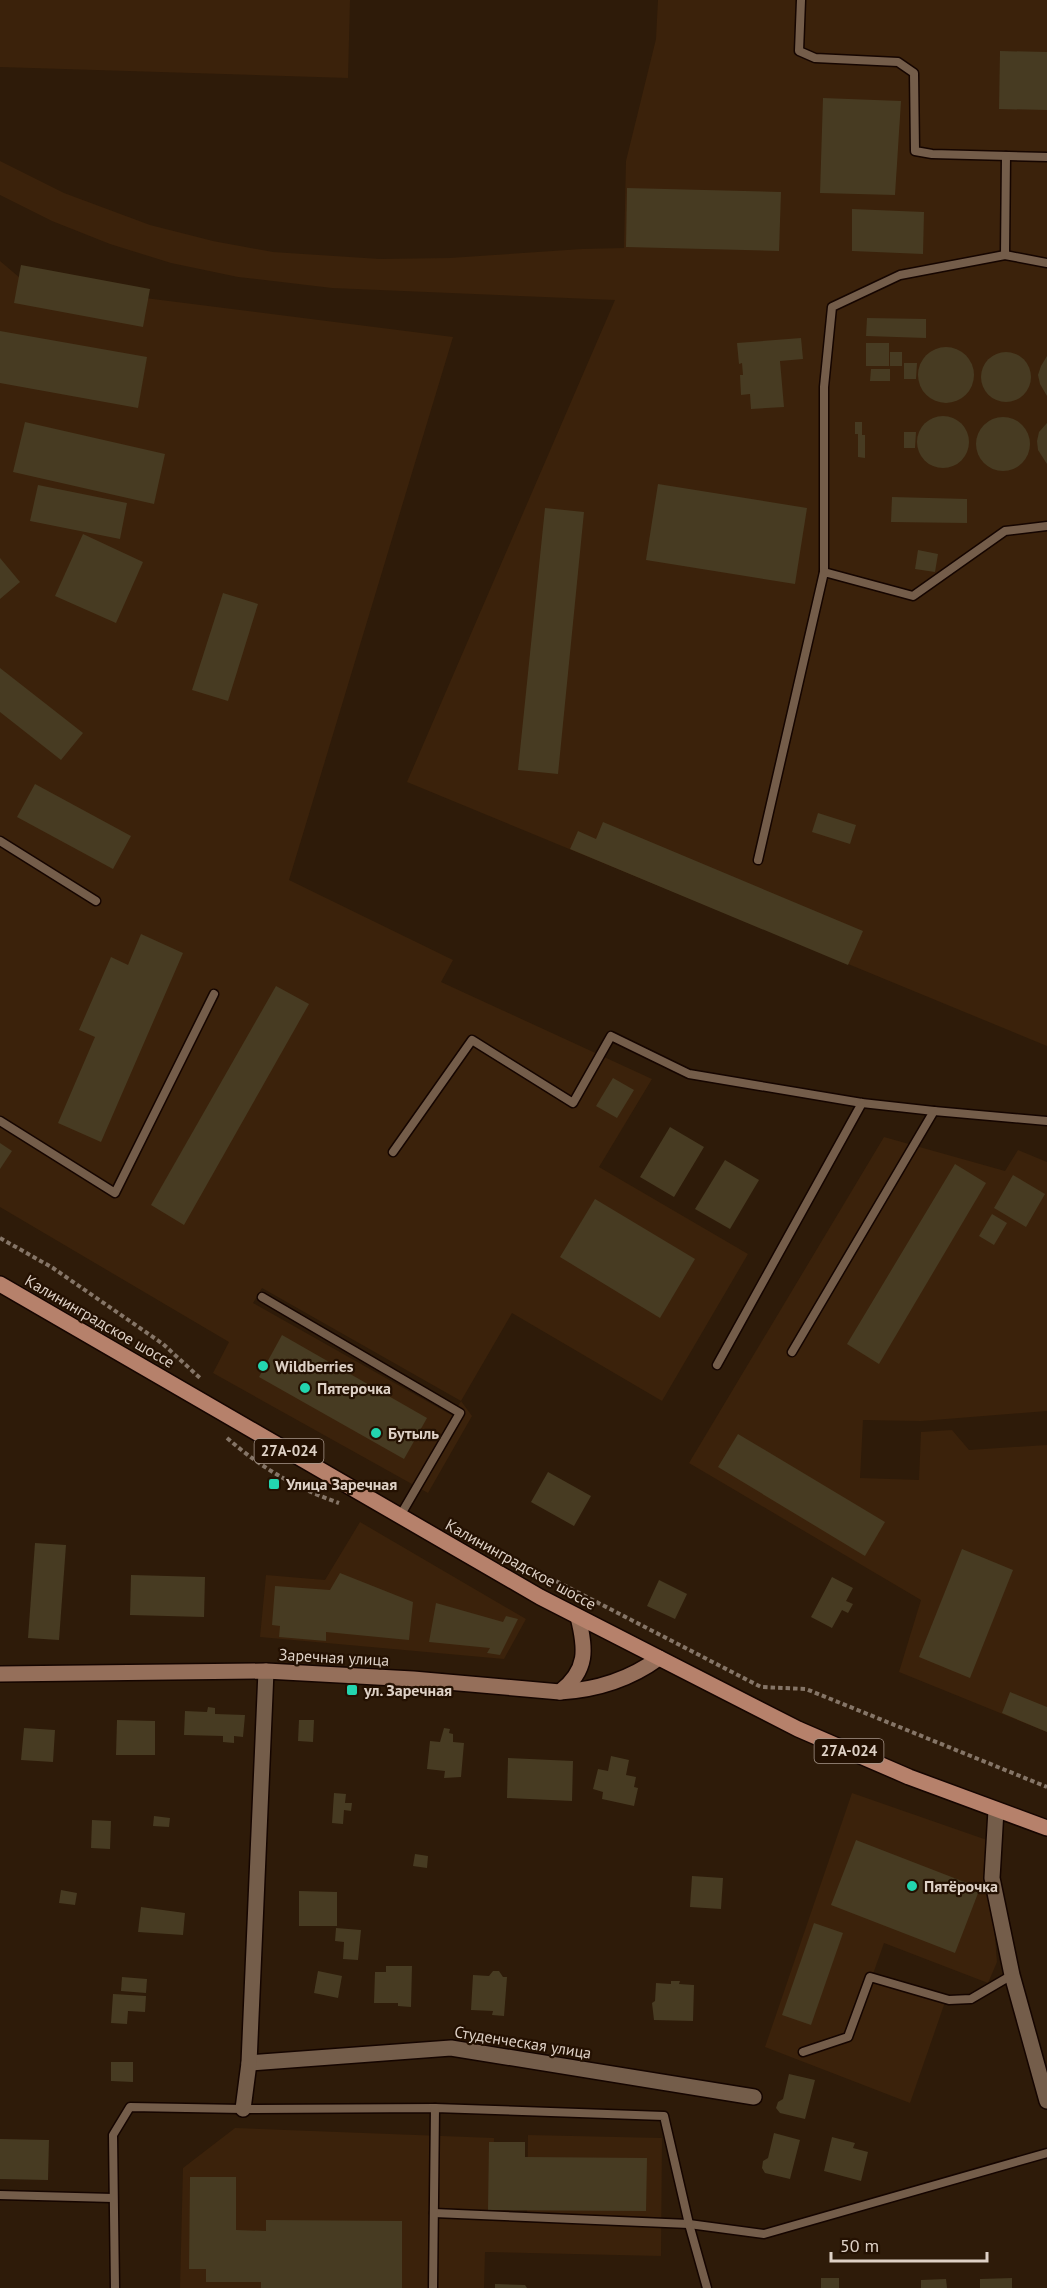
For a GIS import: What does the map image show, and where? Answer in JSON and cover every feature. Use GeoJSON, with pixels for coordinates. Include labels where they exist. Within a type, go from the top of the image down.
{"type":"FeatureCollection","features":[{"type":"Feature","properties":{"kind":"main road","name":"Калининградское шоссе"},"geometry":{"type":"LineString","coordinates":[[0,1284],[578,1617],[798,1729],[909,1777],[1047,1828]]}},
{"type":"Feature","properties":{"kind":"main road"},"geometry":{"type":"LineString","coordinates":[[560,1692],[573,1682],[580,1670],[584,1655],[584,1641],[578,1617]]}},
{"type":"Feature","properties":{"kind":"main road","name":"Заречная улица"},"geometry":{"type":"LineString","coordinates":[[0,1674],[266,1671],[413,1679],[560,1692],[582,1691],[610,1684],[642,1671],[659,1658]]}},
{"type":"Feature","properties":{"kind":"street"},"geometry":{"type":"LineString","coordinates":[[243,2109],[249,2063],[266,1671]]}},
{"type":"Feature","properties":{"kind":"street"},"geometry":{"type":"LineString","coordinates":[[996,1809],[992,1878],[1012,1975],[1047,2101]]}},
{"type":"Feature","properties":{"kind":"street","name":"Студенческая улица"},"geometry":{"type":"LineString","coordinates":[[249,2063],[451,2048],[754,2097]]}},
{"type":"Feature","properties":{"kind":"lane"},"geometry":{"type":"LineString","coordinates":[[801,0],[800,51],[815,58],[898,62],[914,73],[915,151],[932,154],[1047,157]]}},
{"type":"Feature","properties":{"kind":"lane"},"geometry":{"type":"LineString","coordinates":[[1005,255],[1006,156]]}},
{"type":"Feature","properties":{"kind":"lane"},"geometry":{"type":"LineString","coordinates":[[758,860],[824,572],[824,387],[831,307],[900,276],[1005,255],[1047,263]]}},
{"type":"Feature","properties":{"kind":"lane"},"geometry":{"type":"LineString","coordinates":[[824,572],[913,596],[1005,531],[1047,526]]}},
{"type":"Feature","properties":{"kind":"lane"},"geometry":{"type":"LineString","coordinates":[[0,841],[96,901]]}},
{"type":"Feature","properties":{"kind":"lane"},"geometry":{"type":"LineString","coordinates":[[0,1121],[115,1193],[214,994]]}},
{"type":"Feature","properties":{"kind":"lane"},"geometry":{"type":"LineString","coordinates":[[393,1152],[472,1040],[573,1103],[611,1036],[689,1074],[862,1103],[1047,1121]]}},
{"type":"Feature","properties":{"kind":"lane"},"geometry":{"type":"LineString","coordinates":[[717,1365],[862,1103]]}},
{"type":"Feature","properties":{"kind":"lane"},"geometry":{"type":"LineString","coordinates":[[792,1352],[934,1111]]}},
{"type":"Feature","properties":{"kind":"lane"},"geometry":{"type":"LineString","coordinates":[[262,1297],[460,1413],[400,1516]]}},
{"type":"Feature","properties":{"kind":"lane"},"geometry":{"type":"LineString","coordinates":[[803,2052],[848,2037],[870,1977],[949,2000],[971,1999],[1012,1975]]}},
{"type":"Feature","properties":{"kind":"lane"},"geometry":{"type":"LineString","coordinates":[[115,2288],[113,2135],[130,2107],[435,2108],[664,2116],[689,2224],[707,2288]]}},
{"type":"Feature","properties":{"kind":"lane"},"geometry":{"type":"LineString","coordinates":[[433,2288],[435,2108]]}},
{"type":"Feature","properties":{"kind":"lane"},"geometry":{"type":"LineString","coordinates":[[434,2213],[689,2224],[764,2234],[879,2203],[1047,2153]]}},
{"type":"Feature","properties":{"kind":"lane"},"geometry":{"type":"LineString","coordinates":[[0,2195],[113,2198]]}},
{"type":"Feature","properties":{"kind":"path"},"geometry":{"type":"LineString","coordinates":[[522,1564],[761,1687],[806,1689],[1047,1787]]}},
{"type":"Feature","properties":{"kind":"shaded area"},"geometry":{"type":"Polygon","coordinates":[[[0,0],[350,0],[348,78],[0,67],[0,0]]]}},
{"type":"Feature","properties":{"kind":"shaded area"},"geometry":{"type":"Polygon","coordinates":[[[658,0],[1047,0],[1047,1046],[407,782],[615,300],[332,288],[238,277],[171,263],[110,244],[52,221],[0,195],[0,161],[64,193],[150,225],[213,241],[273,252],[380,259],[450,258],[624,248],[626,161],[656,39],[658,0]]]}},
{"type":"Feature","properties":{"kind":"shaded area"},"geometry":{"type":"Polygon","coordinates":[[[0,261],[26,283],[453,337],[289,880],[453,960],[441,982],[652,1079],[599,1167],[748,1254],[662,1401],[512,1313],[461,1401],[472,1416],[428,1493],[213,1373],[229,1342],[0,1207],[0,261]],[[262,1288],[253,1303],[453,1416],[461,1401],[262,1288]]]}},
{"type":"Feature","properties":{"kind":"shaded area"},"geometry":{"type":"Polygon","coordinates":[[[884,1137],[1005,1171],[1018,1150],[1047,1162],[1047,1411],[921,1421],[863,1420],[860,1478],[919,1480],[921,1432],[952,1430],[969,1450],[1047,1445],[1047,1732],[899,1672],[921,1600],[689,1463],[884,1137]]]}},
{"type":"Feature","properties":{"kind":"shaded area"},"geometry":{"type":"Polygon","coordinates":[[[360,1522],[526,1619],[504,1659],[260,1637],[266,1575],[325,1580],[360,1522]]]}},
{"type":"Feature","properties":{"kind":"shaded area"},"geometry":{"type":"Polygon","coordinates":[[[852,1793],[987,1840],[997,1962],[988,1983],[884,1943],[873,1974],[945,2002],[910,2103],[765,2047],[852,1793]]]}},
{"type":"Feature","properties":{"kind":"shaded area"},"geometry":{"type":"Polygon","coordinates":[[[235,2128],[494,2138],[493,2212],[527,2213],[528,2135],[662,2138],[661,2256],[485,2252],[484,2288],[180,2288],[183,2168],[235,2128]]]}},
{"type":"Feature","properties":{"kind":"building"},"geometry":{"type":"Polygon","coordinates":[[[1000,51],[1047,52],[1047,110],[999,109],[1000,51]]]}},
{"type":"Feature","properties":{"kind":"building"},"geometry":{"type":"Polygon","coordinates":[[[823,98],[901,101],[895,195],[820,193],[823,98]]]}},
{"type":"Feature","properties":{"kind":"building"},"geometry":{"type":"Polygon","coordinates":[[[627,188],[781,192],[779,251],[626,247],[627,188]]]}},
{"type":"Feature","properties":{"kind":"building"},"geometry":{"type":"Polygon","coordinates":[[[852,209],[924,212],[923,254],[852,251],[852,209]]]}},
{"type":"Feature","properties":{"kind":"building"},"geometry":{"type":"Polygon","coordinates":[[[21,265],[150,289],[143,327],[14,303],[21,265]]]}},
{"type":"Feature","properties":{"kind":"building"},"geometry":{"type":"Polygon","coordinates":[[[867,318],[926,319],[926,338],[866,336],[867,318]]]}},
{"type":"Feature","properties":{"kind":"building"},"geometry":{"type":"Polygon","coordinates":[[[0,331],[147,357],[138,408],[0,383],[0,331]]]}},
{"type":"Feature","properties":{"kind":"building"},"geometry":{"type":"Polygon","coordinates":[[[801,338],[803,359],[780,361],[784,407],[751,409],[750,394],[741,395],[740,375],[743,375],[742,363],[739,364],[737,343],[801,338]]]}},
{"type":"Feature","properties":{"kind":"building"},"geometry":{"type":"Polygon","coordinates":[[[866,343],[889,343],[889,366],[866,366],[866,343]]]}},
{"type":"Feature","properties":{"kind":"building"},"geometry":{"type":"Polygon","coordinates":[[[940,347],[952,347],[966,355],[974,369],[972,386],[966,395],[952,403],[940,403],[923,391],[918,381],[918,369],[930,352],[940,347]]]}},
{"type":"Feature","properties":{"kind":"building"},"geometry":{"type":"Polygon","coordinates":[[[890,352],[902,352],[902,366],[890,366],[890,352]]]}},
{"type":"Feature","properties":{"kind":"building"},"geometry":{"type":"Polygon","coordinates":[[[1001,352],[1011,352],[1024,359],[1031,372],[1031,382],[1024,395],[1011,402],[1001,402],[992,398],[985,391],[981,382],[981,372],[985,363],[992,356],[1001,352]]]}},
{"type":"Feature","properties":{"kind":"building"},"geometry":{"type":"Polygon","coordinates":[[[1047,356],[1047,396],[1038,375],[1047,356]]]}},
{"type":"Feature","properties":{"kind":"building"},"geometry":{"type":"Polygon","coordinates":[[[904,363],[917,363],[916,379],[904,379],[904,363]]]}},
{"type":"Feature","properties":{"kind":"building"},"geometry":{"type":"Polygon","coordinates":[[[871,369],[890,369],[890,381],[870,381],[871,369]]]}},
{"type":"Feature","properties":{"kind":"building"},"geometry":{"type":"Polygon","coordinates":[[[938,416],[948,416],[962,423],[969,442],[962,461],[948,468],[938,468],[928,464],[921,457],[917,447],[917,437],[921,427],[928,420],[938,416]]]}},
{"type":"Feature","properties":{"kind":"building"},"geometry":{"type":"Polygon","coordinates":[[[1003,417],[1013,419],[1022,425],[1028,434],[1030,444],[1028,454],[1022,463],[1013,469],[1003,471],[993,469],[984,463],[978,454],[976,444],[978,434],[984,425],[993,419],[1003,417]]]}},
{"type":"Feature","properties":{"kind":"building"},"geometry":{"type":"Polygon","coordinates":[[[25,422],[165,454],[154,504],[13,472],[25,422]]]}},
{"type":"Feature","properties":{"kind":"building"},"geometry":{"type":"Polygon","coordinates":[[[855,422],[862,422],[862,435],[865,435],[865,458],[858,457],[858,434],[855,434],[855,422]]]}},
{"type":"Feature","properties":{"kind":"building"},"geometry":{"type":"Polygon","coordinates":[[[1047,423],[1047,464],[1038,450],[1037,441],[1039,432],[1047,423]]]}},
{"type":"Feature","properties":{"kind":"building"},"geometry":{"type":"Polygon","coordinates":[[[904,432],[916,432],[915,448],[904,448],[904,432]]]}},
{"type":"Feature","properties":{"kind":"building"},"geometry":{"type":"Polygon","coordinates":[[[658,484],[807,508],[795,584],[646,560],[658,484]]]}},
{"type":"Feature","properties":{"kind":"building"},"geometry":{"type":"Polygon","coordinates":[[[38,485],[127,503],[120,539],[30,521],[38,485]]]}},
{"type":"Feature","properties":{"kind":"building"},"geometry":{"type":"Polygon","coordinates":[[[892,497],[967,499],[967,523],[891,522],[892,497]]]}},
{"type":"Feature","properties":{"kind":"building"},"geometry":{"type":"Polygon","coordinates":[[[545,508],[584,512],[558,774],[518,770],[545,508]]]}},
{"type":"Feature","properties":{"kind":"building"},"geometry":{"type":"Polygon","coordinates":[[[83,534],[143,562],[116,623],[55,596],[83,534]]]}},
{"type":"Feature","properties":{"kind":"building"},"geometry":{"type":"Polygon","coordinates":[[[918,550],[938,554],[935,572],[915,569],[918,550]]]}},
{"type":"Feature","properties":{"kind":"building"},"geometry":{"type":"Polygon","coordinates":[[[0,558],[20,582],[0,599],[0,558]]]}},
{"type":"Feature","properties":{"kind":"building"},"geometry":{"type":"Polygon","coordinates":[[[223,593],[258,604],[228,701],[192,690],[223,593]]]}},
{"type":"Feature","properties":{"kind":"building"},"geometry":{"type":"Polygon","coordinates":[[[0,668],[83,733],[61,760],[0,712],[0,668]]]}},
{"type":"Feature","properties":{"kind":"building"},"geometry":{"type":"Polygon","coordinates":[[[35,784],[131,836],[113,869],[17,817],[35,784]]]}},
{"type":"Feature","properties":{"kind":"building"},"geometry":{"type":"Polygon","coordinates":[[[818,813],[856,825],[850,844],[812,832],[818,813]]]}},
{"type":"Feature","properties":{"kind":"building"},"geometry":{"type":"Polygon","coordinates":[[[603,822],[863,931],[848,965],[570,849],[578,831],[596,839],[603,822]]]}},
{"type":"Feature","properties":{"kind":"building"},"geometry":{"type":"Polygon","coordinates":[[[141,934],[183,953],[101,1142],[58,1123],[95,1037],[79,1030],[111,957],[128,965],[141,934]]]}},
{"type":"Feature","properties":{"kind":"building"},"geometry":{"type":"Polygon","coordinates":[[[276,986],[309,1004],[184,1225],[151,1205],[276,986]]]}},
{"type":"Feature","properties":{"kind":"building"},"geometry":{"type":"Polygon","coordinates":[[[613,1078],[634,1090],[617,1118],[596,1106],[613,1078]]]}},
{"type":"Feature","properties":{"kind":"building"},"geometry":{"type":"Polygon","coordinates":[[[670,1127],[704,1147],[674,1197],[640,1177],[670,1127]]]}},
{"type":"Feature","properties":{"kind":"building"},"geometry":{"type":"Polygon","coordinates":[[[0,1143],[12,1151],[0,1169],[0,1143]]]}},
{"type":"Feature","properties":{"kind":"building"},"geometry":{"type":"Polygon","coordinates":[[[725,1160],[759,1180],[730,1229],[695,1209],[725,1160]]]}},
{"type":"Feature","properties":{"kind":"building"},"geometry":{"type":"Polygon","coordinates":[[[955,1164],[986,1183],[879,1364],[847,1344],[955,1164]]]}},
{"type":"Feature","properties":{"kind":"building"},"geometry":{"type":"Polygon","coordinates":[[[1013,1175],[1045,1194],[1026,1227],[994,1208],[1013,1175]]]}},
{"type":"Feature","properties":{"kind":"building"},"geometry":{"type":"Polygon","coordinates":[[[595,1199],[695,1259],[660,1318],[560,1257],[595,1199]]]}},
{"type":"Feature","properties":{"kind":"building"},"geometry":{"type":"Polygon","coordinates":[[[992,1214],[1007,1223],[994,1245],[979,1236],[992,1214]]]}},
{"type":"Feature","properties":{"kind":"building"},"geometry":{"type":"Polygon","coordinates":[[[282,1335],[427,1418],[404,1459],[259,1377],[282,1335]]]}},
{"type":"Feature","properties":{"kind":"building"},"geometry":{"type":"Polygon","coordinates":[[[738,1434],[885,1522],[865,1556],[718,1467],[738,1434]]]}},
{"type":"Feature","properties":{"kind":"building"},"geometry":{"type":"Polygon","coordinates":[[[548,1472],[591,1496],[574,1526],[531,1502],[548,1472]]]}},
{"type":"Feature","properties":{"kind":"building"},"geometry":{"type":"Polygon","coordinates":[[[35,1543],[66,1545],[59,1640],[28,1638],[35,1543]]]}},
{"type":"Feature","properties":{"kind":"building"},"geometry":{"type":"Polygon","coordinates":[[[962,1549],[1013,1570],[970,1678],[919,1657],[962,1549]]]}},
{"type":"Feature","properties":{"kind":"building"},"geometry":{"type":"Polygon","coordinates":[[[340,1573],[413,1602],[409,1640],[326,1632],[326,1641],[279,1637],[280,1626],[272,1625],[275,1586],[330,1590],[340,1573]]]}},
{"type":"Feature","properties":{"kind":"building"},"geometry":{"type":"Polygon","coordinates":[[[131,1575],[205,1577],[204,1617],[130,1615],[131,1575]]]}},
{"type":"Feature","properties":{"kind":"building"},"geometry":{"type":"Polygon","coordinates":[[[832,1577],[853,1588],[846,1601],[853,1604],[848,1613],[842,1610],[832,1628],[811,1617],[832,1577]]]}},
{"type":"Feature","properties":{"kind":"building"},"geometry":{"type":"Polygon","coordinates":[[[659,1580],[687,1594],[675,1619],[647,1606],[659,1580]]]}},
{"type":"Feature","properties":{"kind":"building"},"geometry":{"type":"Polygon","coordinates":[[[436,1603],[503,1622],[506,1616],[518,1619],[500,1655],[487,1653],[490,1648],[429,1642],[436,1603]]]}},
{"type":"Feature","properties":{"kind":"building"},"geometry":{"type":"Polygon","coordinates":[[[1010,1692],[1047,1707],[1047,1732],[1002,1713],[1010,1692]]]}},
{"type":"Feature","properties":{"kind":"building"},"geometry":{"type":"Polygon","coordinates":[[[208,1707],[215,1708],[215,1714],[245,1715],[243,1737],[234,1736],[234,1743],[223,1742],[223,1736],[184,1735],[185,1711],[207,1712],[208,1707]]]}},
{"type":"Feature","properties":{"kind":"building"},"geometry":{"type":"Polygon","coordinates":[[[117,1720],[155,1721],[155,1755],[116,1755],[117,1720]]]}},
{"type":"Feature","properties":{"kind":"building"},"geometry":{"type":"Polygon","coordinates":[[[299,1720],[314,1720],[313,1742],[298,1741],[299,1720]]]}},
{"type":"Feature","properties":{"kind":"building"},"geometry":{"type":"Polygon","coordinates":[[[24,1728],[55,1730],[53,1762],[21,1760],[24,1728]]]}},
{"type":"Feature","properties":{"kind":"building"},"geometry":{"type":"Polygon","coordinates":[[[444,1728],[450,1729],[449,1733],[453,1734],[453,1742],[464,1743],[461,1777],[444,1778],[445,1771],[427,1769],[430,1741],[440,1742],[444,1728]]]}},
{"type":"Feature","properties":{"kind":"building"},"geometry":{"type":"Polygon","coordinates":[[[611,1756],[629,1760],[626,1775],[636,1777],[634,1787],[638,1788],[634,1806],[602,1799],[603,1792],[593,1789],[598,1769],[608,1771],[611,1756]]]}},
{"type":"Feature","properties":{"kind":"building"},"geometry":{"type":"Polygon","coordinates":[[[508,1758],[573,1761],[572,1801],[507,1798],[508,1758]]]}},
{"type":"Feature","properties":{"kind":"building"},"geometry":{"type":"Polygon","coordinates":[[[334,1793],[346,1794],[345,1803],[352,1803],[351,1811],[344,1810],[343,1824],[332,1823],[334,1793]]]}},
{"type":"Feature","properties":{"kind":"building"},"geometry":{"type":"Polygon","coordinates":[[[154,1816],[170,1818],[169,1827],[153,1826],[154,1816]]]}},
{"type":"Feature","properties":{"kind":"building"},"geometry":{"type":"Polygon","coordinates":[[[92,1820],[111,1821],[110,1849],[91,1848],[92,1820]]]}},
{"type":"Feature","properties":{"kind":"building"},"geometry":{"type":"Polygon","coordinates":[[[856,1840],[980,1888],[955,1953],[831,1905],[856,1840]]]}},
{"type":"Feature","properties":{"kind":"building"},"geometry":{"type":"Polygon","coordinates":[[[415,1854],[428,1856],[427,1868],[413,1866],[415,1854]]]}},
{"type":"Feature","properties":{"kind":"building"},"geometry":{"type":"Polygon","coordinates":[[[692,1876],[723,1878],[721,1909],[690,1907],[692,1876]]]}},
{"type":"Feature","properties":{"kind":"building"},"geometry":{"type":"Polygon","coordinates":[[[61,1890],[77,1893],[75,1905],[59,1903],[61,1890]]]}},
{"type":"Feature","properties":{"kind":"building"},"geometry":{"type":"Polygon","coordinates":[[[299,1891],[337,1892],[337,1926],[299,1926],[299,1891]]]}},
{"type":"Feature","properties":{"kind":"building"},"geometry":{"type":"Polygon","coordinates":[[[141,1907],[185,1913],[183,1935],[138,1932],[141,1907]]]}},
{"type":"Feature","properties":{"kind":"building"},"geometry":{"type":"Polygon","coordinates":[[[814,1923],[843,1933],[811,2025],[782,2015],[814,1923]]]}},
{"type":"Feature","properties":{"kind":"building"},"geometry":{"type":"Polygon","coordinates":[[[336,1928],[361,1930],[358,1960],[343,1959],[344,1942],[335,1941],[336,1928]]]}},
{"type":"Feature","properties":{"kind":"building"},"geometry":{"type":"Polygon","coordinates":[[[386,1966],[412,1966],[411,2007],[398,2006],[398,2003],[374,2003],[375,1972],[386,1972],[386,1966]]]}},
{"type":"Feature","properties":{"kind":"building"},"geometry":{"type":"Polygon","coordinates":[[[318,1971],[342,1976],[338,1998],[314,1993],[318,1971]]]}},
{"type":"Feature","properties":{"kind":"building"},"geometry":{"type":"Polygon","coordinates":[[[493,1971],[499,1971],[503,1977],[507,1977],[504,2016],[492,2015],[493,2011],[471,2010],[473,1975],[489,1976],[493,1971]]]}},
{"type":"Feature","properties":{"kind":"building"},"geometry":{"type":"Polygon","coordinates":[[[122,1977],[147,1979],[146,1993],[121,1991],[122,1977]]]}},
{"type":"Feature","properties":{"kind":"building"},"geometry":{"type":"Polygon","coordinates":[[[671,1981],[694,1985],[693,2021],[654,2020],[652,2003],[655,2001],[656,1983],[671,1984],[671,1981]]]}},
{"type":"Feature","properties":{"kind":"building"},"geometry":{"type":"Polygon","coordinates":[[[113,1994],[146,1996],[145,2012],[128,2011],[127,2024],[111,2023],[113,1994]]]}},
{"type":"Feature","properties":{"kind":"building"},"geometry":{"type":"Polygon","coordinates":[[[111,2062],[133,2062],[133,2082],[111,2081],[111,2062]]]}},
{"type":"Feature","properties":{"kind":"building"},"geometry":{"type":"Polygon","coordinates":[[[789,2074],[815,2080],[805,2119],[780,2113],[776,2108],[778,2102],[783,2099],[789,2074]]]}},
{"type":"Feature","properties":{"kind":"building"},"geometry":{"type":"Polygon","coordinates":[[[774,2133],[800,2140],[790,2179],[765,2173],[762,2168],[763,2161],[768,2158],[774,2133]]]}},
{"type":"Feature","properties":{"kind":"building"},"geometry":{"type":"Polygon","coordinates":[[[832,2137],[855,2143],[853,2148],[868,2152],[861,2181],[824,2171],[832,2137]]]}},
{"type":"Feature","properties":{"kind":"building"},"geometry":{"type":"Polygon","coordinates":[[[0,2139],[49,2140],[48,2180],[0,2179],[0,2139]]]}},
{"type":"Feature","properties":{"kind":"building"},"geometry":{"type":"Polygon","coordinates":[[[489,2142],[525,2142],[525,2157],[647,2158],[646,2211],[488,2210],[489,2142]]]}},
{"type":"Feature","properties":{"kind":"building"},"geometry":{"type":"Polygon","coordinates":[[[190,2177],[236,2177],[236,2230],[266,2231],[266,2220],[402,2221],[402,2288],[261,2288],[261,2282],[206,2282],[206,2269],[189,2269],[190,2177]]]}},
{"type":"Feature","properties":{"kind":"building"},"geometry":{"type":"Polygon","coordinates":[[[821,2278],[839,2278],[839,2288],[821,2288],[821,2278]]]}},
{"type":"Feature","properties":{"kind":"building"},"geometry":{"type":"Polygon","coordinates":[[[1012,2278],[1012,2288],[980,2288],[980,2279],[1012,2278]]]}},
{"type":"Feature","properties":{"kind":"building"},"geometry":{"type":"Polygon","coordinates":[[[946,2279],[947,2288],[921,2288],[921,2280],[946,2279]]]}},
{"type":"Feature","properties":{"kind":"building"},"geometry":{"type":"Polygon","coordinates":[[[495,2284],[525,2285],[527,2288],[495,2288],[495,2284]]]}},
{"type":"Feature","properties":{"kind":"place","name":"Wildberries"},"geometry":{"type":"Point","coordinates":[263,1366]}},
{"type":"Feature","properties":{"kind":"place","name":"Пятерочка"},"geometry":{"type":"Point","coordinates":[305,1388]}},
{"type":"Feature","properties":{"kind":"place","name":"Бутыль"},"geometry":{"type":"Point","coordinates":[376,1433]}},
{"type":"Feature","properties":{"kind":"place","name":"Улица Заречная"},"geometry":{"type":"Point","coordinates":[274,1484]}},
{"type":"Feature","properties":{"kind":"place","name":"ул. Заречная"},"geometry":{"type":"Point","coordinates":[352,1690]}},
{"type":"Feature","properties":{"kind":"place","name":"Пятёрочка"},"geometry":{"type":"Point","coordinates":[912,1886]}}]}
